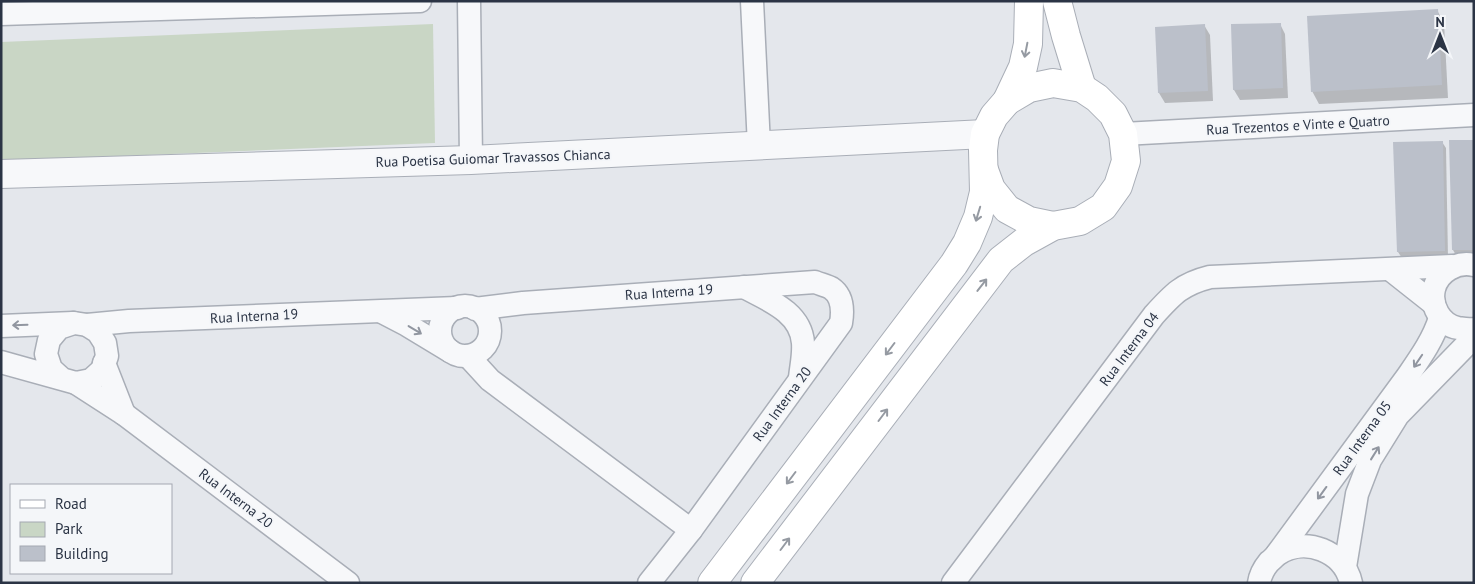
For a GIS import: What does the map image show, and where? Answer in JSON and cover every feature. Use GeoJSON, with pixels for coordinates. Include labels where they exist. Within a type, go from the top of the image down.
{"type":"FeatureCollection","features":[{"type":"Feature","properties":{"kind":"main road"},"geometry":{"type":"LineString","coordinates":[[712,583],[954,264],[967,243],[978,217],[984,192],[983,150],[985,134],[994,116],[1007,101],[1023,67],[1028,44],[1029,1]]}},
{"type":"Feature","properties":{"kind":"main road"},"geometry":{"type":"LineString","coordinates":[[1057,1],[1082,88]]}},
{"type":"Feature","properties":{"kind":"main road"},"geometry":{"type":"LineString","coordinates":[[755,583],[1001,260],[1024,242],[1054,226],[1080,221],[1102,207],[1118,186],[1126,161],[1123,134],[1113,114],[1097,98],[1082,88],[1053,83],[1029,88],[1007,101]]}},
{"type":"Feature","properties":{"kind":"main road"},"geometry":{"type":"LineString","coordinates":[[983,166],[991,189],[1007,209],[1029,221],[1054,226]]}},
{"type":"Feature","properties":{"kind":"street"},"geometry":{"type":"LineString","coordinates":[[1,14],[420,1]]}},
{"type":"Feature","properties":{"kind":"street"},"geometry":{"type":"LineString","coordinates":[[469,1],[471,160]]}},
{"type":"Feature","properties":{"kind":"street"},"geometry":{"type":"LineString","coordinates":[[752,1],[759,146]]}},
{"type":"Feature","properties":{"kind":"street","name":"Rua Trezentos e Vinte e Quatro"},"geometry":{"type":"LineString","coordinates":[[1123,134],[1474,115]]}},
{"type":"Feature","properties":{"kind":"street","name":"Rua Poetisa Guiomar Travassos Chianca"},"geometry":{"type":"LineString","coordinates":[[1,174],[471,160],[985,134]]}},
{"type":"Feature","properties":{"kind":"street","name":"Rua Interna 04"},"geometry":{"type":"LineString","coordinates":[[953,583],[1154,315],[1179,290],[1195,281],[1210,277],[1463,266]]}},
{"type":"Feature","properties":{"kind":"street","name":"Rua Interna 05"},"geometry":{"type":"LineString","coordinates":[[1258,582],[1267,565],[1425,352],[1437,330],[1434,289],[1440,275],[1463,266]]}},
{"type":"Feature","properties":{"kind":"street"},"geometry":{"type":"LineString","coordinates":[[1391,270],[1453,328],[1474,329]]}},
{"type":"Feature","properties":{"kind":"street","name":"Rua Interna 19"},"geometry":{"type":"LineString","coordinates":[[1,326],[378,310],[466,309],[523,303],[815,282]]}},
{"type":"Feature","properties":{"kind":"street","name":"Rua Interna 20"},"geometry":{"type":"LineString","coordinates":[[649,583],[691,530],[841,323],[843,312],[840,298],[832,289],[815,282]]}},
{"type":"Feature","properties":{"kind":"street"},"geometry":{"type":"LineString","coordinates":[[744,287],[782,308],[797,322],[804,343],[800,378]]}},
{"type":"Feature","properties":{"kind":"street"},"geometry":{"type":"LineString","coordinates":[[473,346],[489,324],[485,317],[466,309],[449,312],[443,319],[440,328],[440,336],[444,345],[473,346],[506,315],[523,303]]}},
{"type":"Feature","properties":{"kind":"street"},"geometry":{"type":"LineString","coordinates":[[378,310],[407,325],[473,346],[490,380],[691,530]]}},
{"type":"Feature","properties":{"kind":"street"},"geometry":{"type":"LineString","coordinates":[[1,362],[69,381],[91,380],[102,370],[105,360],[129,322]]}},
{"type":"Feature","properties":{"kind":"street"},"geometry":{"type":"LineString","coordinates":[[69,381],[51,369],[46,354],[49,340],[59,328],[80,324],[98,332],[105,343],[105,360],[124,414]]}},
{"type":"Feature","properties":{"kind":"street","name":"Rua Interna 05"},"geometry":{"type":"LineString","coordinates":[[1348,575],[1357,494],[1370,460],[1398,415],[1474,337]]}},
{"type":"Feature","properties":{"kind":"street","name":"Rua Interna 20"},"geometry":{"type":"LineString","coordinates":[[69,381],[124,414],[348,583]]}},
{"type":"Feature","properties":{"kind":"street"},"geometry":{"type":"LineString","coordinates":[[1277,554],[1291,548],[1306,546],[1321,548],[1334,556],[1348,575]]}},
{"type":"Feature","properties":{"kind":"green space"},"geometry":{"type":"Polygon","coordinates":[[[433,24],[435,143],[1,161],[1,42],[433,24]]]}},
{"type":"Feature","properties":{"kind":"building"},"geometry":{"type":"Polygon","coordinates":[[[1438,9],[1442,85],[1311,92],[1307,16],[1438,9]]]}},
{"type":"Feature","properties":{"kind":"building"},"geometry":{"type":"Polygon","coordinates":[[[1281,23],[1283,88],[1233,90],[1231,24],[1281,23]]]}},
{"type":"Feature","properties":{"kind":"building"},"geometry":{"type":"Polygon","coordinates":[[[1205,24],[1208,91],[1158,93],[1155,27],[1205,24]]]}},
{"type":"Feature","properties":{"kind":"building"},"geometry":{"type":"Polygon","coordinates":[[[1449,140],[1474,140],[1474,250],[1452,250],[1449,140]]]}},
{"type":"Feature","properties":{"kind":"building"},"geometry":{"type":"Polygon","coordinates":[[[1443,141],[1445,251],[1397,252],[1393,142],[1443,141]]]}}]}
